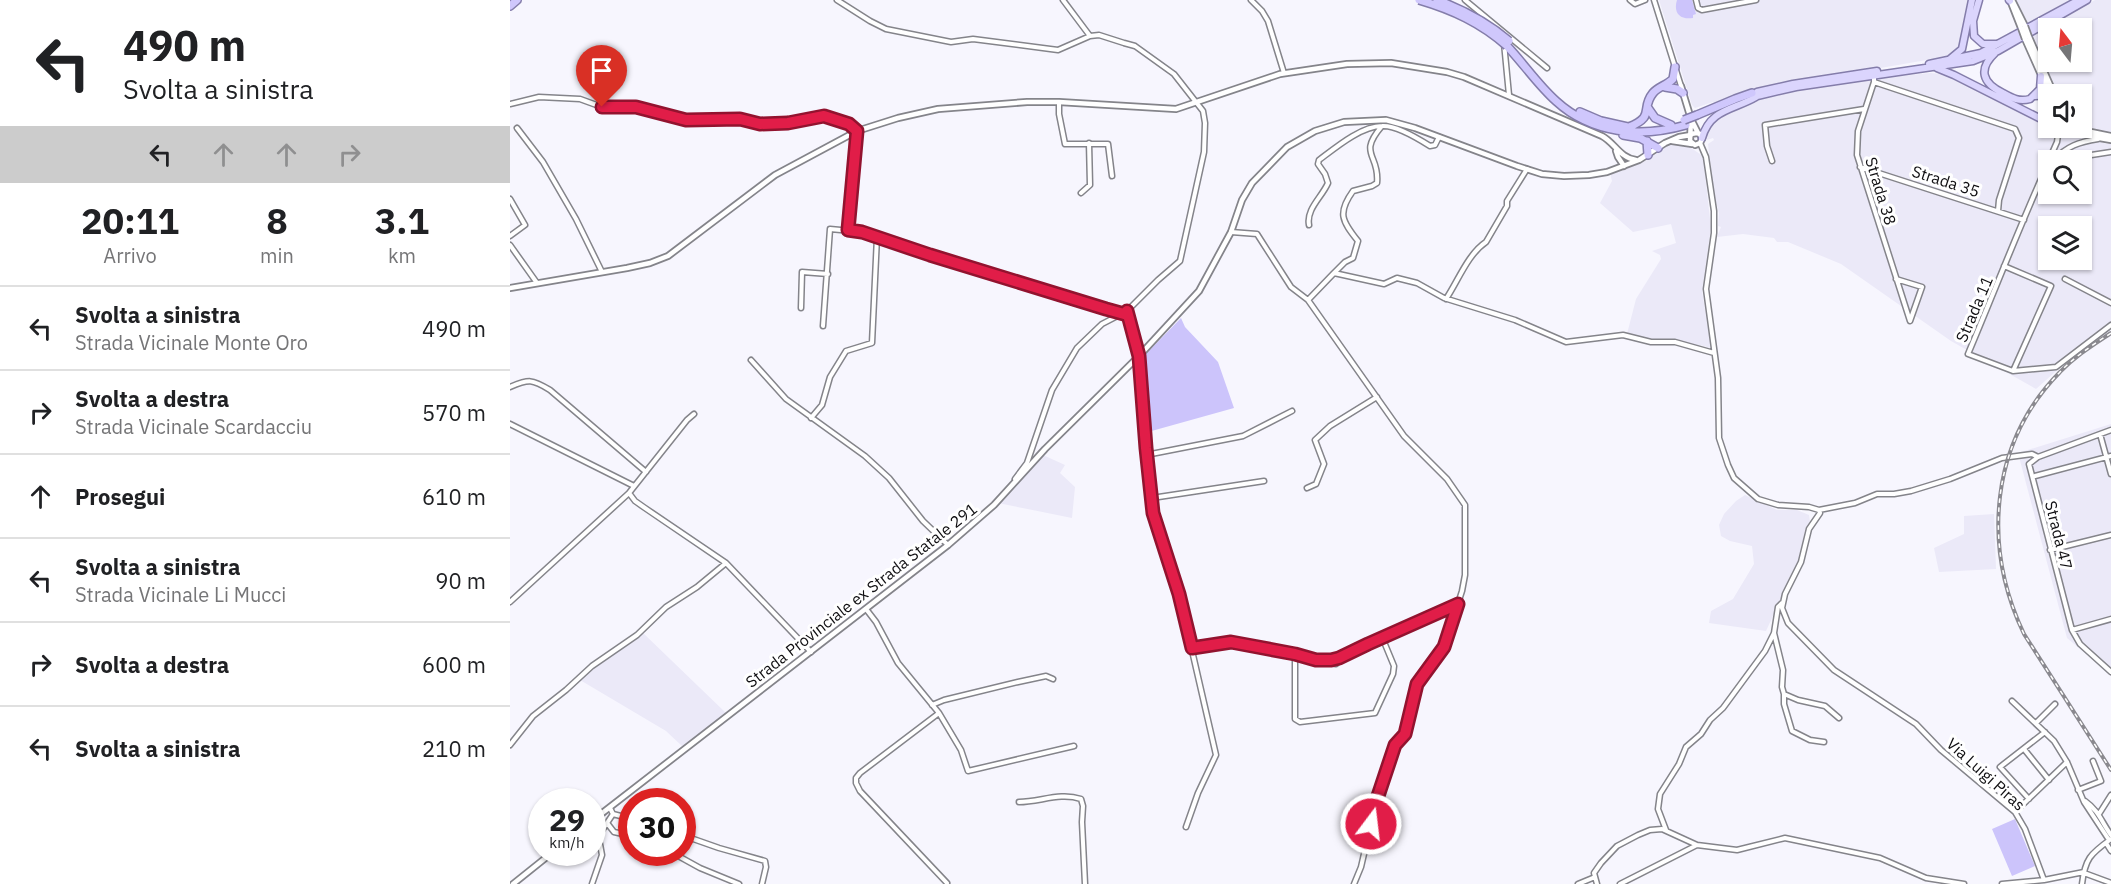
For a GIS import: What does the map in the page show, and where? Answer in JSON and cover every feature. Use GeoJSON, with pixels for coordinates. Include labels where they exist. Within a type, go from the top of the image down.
{"type":"FeatureCollection","features":[{"type":"Feature","properties":{"kind":"highway"},"geometry":{"type":"LineString","coordinates":[[510,6],[517,0]]}},
{"type":"Feature","properties":{"kind":"highway"},"geometry":{"type":"LineString","coordinates":[[1419,0],[1469,18],[1509,45],[1557,102],[1578,116],[1615,133],[1647,141],[1658,148]]}},
{"type":"Feature","properties":{"kind":"highway"},"geometry":{"type":"LineString","coordinates":[[1437,0],[1465,11],[1484,22],[1563,102],[1577,111],[1601,121],[1629,128],[1646,128],[1691,121]]}},
{"type":"Feature","properties":{"kind":"highway"},"geometry":{"type":"LineString","coordinates":[[1629,128],[1644,119],[1653,92],[1673,79],[1675,66]]}},
{"type":"Feature","properties":{"kind":"highway"},"geometry":{"type":"LineString","coordinates":[[1665,85],[1682,89]]}},
{"type":"Feature","properties":{"kind":"highway"},"geometry":{"type":"LineString","coordinates":[[1606,129],[1647,133],[1691,121],[1729,101],[1754,95]]}},
{"type":"Feature","properties":{"kind":"highway"},"geometry":{"type":"LineString","coordinates":[[1648,108],[1655,118],[1671,125]]}},
{"type":"Feature","properties":{"kind":"highway"},"geometry":{"type":"LineString","coordinates":[[1647,141],[1648,155]]}},
{"type":"Feature","properties":{"kind":"main road"},"geometry":{"type":"LineString","coordinates":[[1945,61],[1957,55],[1962,49],[1972,0]]}},
{"type":"Feature","properties":{"kind":"main road"},"geometry":{"type":"LineString","coordinates":[[1979,0],[1973,21],[1974,36],[1983,44],[1998,47]]}},
{"type":"Feature","properties":{"kind":"main road"},"geometry":{"type":"LineString","coordinates":[[1754,95],[1796,87],[1874,79],[1973,61],[2079,0]]}},
{"type":"Feature","properties":{"kind":"main road"},"geometry":{"type":"LineString","coordinates":[[1700,138],[1715,116],[1754,95],[1793,84],[1945,61],[1981,53],[1998,47],[2087,0]]}},
{"type":"Feature","properties":{"kind":"main road"},"geometry":{"type":"LineString","coordinates":[[1998,47],[1984,69],[1988,84],[1994,89],[2016,100],[2024,101],[2036,96],[2042,85],[2041,76]]}},
{"type":"Feature","properties":{"kind":"main road"},"geometry":{"type":"LineString","coordinates":[[1933,67],[1954,75],[2038,117]]}},
{"type":"Feature","properties":{"kind":"street"},"geometry":{"type":"LineString","coordinates":[[837,0],[886,29],[951,42],[973,39],[1058,50],[1090,36],[1099,35],[1135,46],[1174,74],[1203,111],[1204,152],[1180,261],[1126,313],[1102,324],[1077,348],[1052,390],[1027,463],[1007,490]]}},
{"type":"Feature","properties":{"kind":"street"},"geometry":{"type":"LineString","coordinates":[[1063,0],[1090,36]]}},
{"type":"Feature","properties":{"kind":"street"},"geometry":{"type":"LineString","coordinates":[[1251,0],[1268,21],[1284,73]]}},
{"type":"Feature","properties":{"kind":"street"},"geometry":{"type":"LineString","coordinates":[[1465,0],[1504,30],[1547,68]]}},
{"type":"Feature","properties":{"kind":"street"},"geometry":{"type":"LineString","coordinates":[[1630,0],[1635,4],[1645,0]]}},
{"type":"Feature","properties":{"kind":"street"},"geometry":{"type":"LineString","coordinates":[[1654,0],[1691,121],[1706,157],[1714,217],[1706,283],[1718,378],[1719,438],[1734,478],[1758,499],[1767,503],[1819,510],[1854,503],[1877,494],[1911,491],[1950,479],[2002,458],[2032,454],[2038,457],[2111,430]]}},
{"type":"Feature","properties":{"kind":"street"},"geometry":{"type":"LineString","coordinates":[[1696,0],[1698,8],[1702,10],[1756,0]]}},
{"type":"Feature","properties":{"kind":"street"},"geometry":{"type":"LineString","coordinates":[[2010,0],[2045,84]]}},
{"type":"Feature","properties":{"kind":"street"},"geometry":{"type":"LineString","coordinates":[[1504,30],[1509,95]]}},
{"type":"Feature","properties":{"kind":"street"},"geometry":{"type":"LineString","coordinates":[[2027,38],[2046,84]]}},
{"type":"Feature","properties":{"kind":"street"},"geometry":{"type":"LineString","coordinates":[[510,288],[650,263],[668,256],[775,175],[856,131],[898,118],[938,109],[1027,102],[1176,109],[1284,73],[1347,64],[1391,63],[1464,77],[1602,136],[1616,148],[1624,160],[1624,166]]}},
{"type":"Feature","properties":{"kind":"street"},"geometry":{"type":"LineString","coordinates":[[1874,79],[2015,129],[2019,138],[1999,200],[1998,211]]}},
{"type":"Feature","properties":{"kind":"street","name":"Strada 38"},"geometry":{"type":"LineString","coordinates":[[1874,79],[1856,141],[1857,154],[1860,167],[1896,279],[1910,321],[1922,287],[1896,279]]}},
{"type":"Feature","properties":{"kind":"street"},"geometry":{"type":"LineString","coordinates":[[510,104],[539,97],[580,99],[602,107],[636,107],[686,120],[740,119],[760,124],[788,123],[824,116],[849,124],[856,131],[848,230]]}},
{"type":"Feature","properties":{"kind":"street"},"geometry":{"type":"LineString","coordinates":[[1059,102],[1065,144],[1108,144],[1112,176]]}},
{"type":"Feature","properties":{"kind":"street"},"geometry":{"type":"LineString","coordinates":[[1772,161],[1767,146],[1765,125],[1864,110]]}},
{"type":"Feature","properties":{"kind":"street","name":"Strada Provinciale ex Strada Statale 291"},"geometry":{"type":"LineString","coordinates":[[606,811],[948,545],[994,505],[1045,448],[1139,356],[1199,291],[1231,232],[1242,200],[1252,183],[1287,147],[1315,131],[1344,122],[1386,120],[1527,170],[1564,176],[1606,172],[1639,160],[1679,137],[1691,135],[1700,138]]}},
{"type":"Feature","properties":{"kind":"street"},"geometry":{"type":"LineString","coordinates":[[1691,121],[1690,141],[1692,144]]}},
{"type":"Feature","properties":{"kind":"street"},"geometry":{"type":"LineString","coordinates":[[1679,137],[1688,131],[1691,121]]}},
{"type":"Feature","properties":{"kind":"street"},"geometry":{"type":"LineString","coordinates":[[1309,225],[1311,210],[1328,183],[1318,164],[1319,160],[1356,134],[1383,125],[1430,146],[1435,145],[1439,137]]}},
{"type":"Feature","properties":{"kind":"street"},"geometry":{"type":"LineString","coordinates":[[1308,300],[1345,262],[1353,258],[1358,241],[1342,216],[1343,209],[1353,191],[1377,183],[1376,168],[1369,147],[1370,142],[1383,125]]}},
{"type":"Feature","properties":{"kind":"street"},"geometry":{"type":"LineString","coordinates":[[517,128],[543,162],[576,219],[602,272]]}},
{"type":"Feature","properties":{"kind":"street"},"geometry":{"type":"LineString","coordinates":[[2092,132],[2111,138]]}},
{"type":"Feature","properties":{"kind":"street"},"geometry":{"type":"LineString","coordinates":[[2092,136],[2102,139]]}},
{"type":"Feature","properties":{"kind":"street"},"geometry":{"type":"LineString","coordinates":[[1672,141],[1696,145],[1700,138]]}},
{"type":"Feature","properties":{"kind":"street"},"geometry":{"type":"LineString","coordinates":[[2066,150],[2075,144],[2111,138]]}},
{"type":"Feature","properties":{"kind":"street"},"geometry":{"type":"LineString","coordinates":[[1082,193],[1089,185],[1089,143]]}},
{"type":"Feature","properties":{"kind":"street"},"geometry":{"type":"LineString","coordinates":[[2092,155],[2111,152]]}},
{"type":"Feature","properties":{"kind":"street"},"geometry":{"type":"LineString","coordinates":[[1619,155],[1639,160]]}},
{"type":"Feature","properties":{"kind":"street"},"geometry":{"type":"LineString","coordinates":[[1606,172],[1614,166],[1619,155]]}},
{"type":"Feature","properties":{"kind":"street","name":"Strada 35"},"geometry":{"type":"LineString","coordinates":[[1860,167],[2024,220]]}},
{"type":"Feature","properties":{"kind":"street"},"geometry":{"type":"LineString","coordinates":[[1446,299],[1468,263],[1486,242],[1507,206],[1507,201],[1527,170]]}},
{"type":"Feature","properties":{"kind":"street","name":"Strada 11"},"geometry":{"type":"LineString","coordinates":[[2013,371],[1968,354],[2038,188]]}},
{"type":"Feature","properties":{"kind":"street"},"geometry":{"type":"LineString","coordinates":[[510,199],[525,225],[510,236]]}},
{"type":"Feature","properties":{"kind":"street"},"geometry":{"type":"LineString","coordinates":[[823,326],[830,229],[862,232],[1126,313]]}},
{"type":"Feature","properties":{"kind":"street"},"geometry":{"type":"LineString","coordinates":[[1231,232],[1257,234],[1291,287],[1308,300],[1404,436],[1447,479],[1465,505],[1465,575],[1458,604],[1444,647],[1417,684],[1405,734],[1395,745],[1376,802],[1361,867],[1354,884]]}},
{"type":"Feature","properties":{"kind":"street"},"geometry":{"type":"LineString","coordinates":[[812,418],[822,405],[830,377],[846,351],[872,343],[877,237]]}},
{"type":"Feature","properties":{"kind":"street"},"geometry":{"type":"LineString","coordinates":[[510,245],[537,284]]}},
{"type":"Feature","properties":{"kind":"street"},"geometry":{"type":"LineString","coordinates":[[2004,266],[2051,286],[2013,371],[2056,367],[2111,326]]}},
{"type":"Feature","properties":{"kind":"street"},"geometry":{"type":"LineString","coordinates":[[801,308],[802,272],[828,274]]}},
{"type":"Feature","properties":{"kind":"street"},"geometry":{"type":"LineString","coordinates":[[1334,273],[1384,284],[1397,278],[1417,283],[1446,299],[1515,320],[1566,342],[1623,334],[1651,342],[1675,342],[1714,353]]}},
{"type":"Feature","properties":{"kind":"street"},"geometry":{"type":"LineString","coordinates":[[2065,279],[2111,303]]}},
{"type":"Feature","properties":{"kind":"street"},"geometry":{"type":"LineString","coordinates":[[1126,313],[1139,356],[1146,455],[1153,513],[1179,594],[1216,755],[1198,793],[1186,827]]}},
{"type":"Feature","properties":{"kind":"street"},"geometry":{"type":"LineString","coordinates":[[751,360],[786,399],[865,456],[889,478],[923,521],[948,545]]}},
{"type":"Feature","properties":{"kind":"street"},"geometry":{"type":"LineString","coordinates":[[510,387],[526,380],[536,381],[590,423],[646,472]]}},
{"type":"Feature","properties":{"kind":"street"},"geometry":{"type":"LineString","coordinates":[[1307,488],[1316,483],[1324,464],[1314,440],[1330,426],[1377,397]]}},
{"type":"Feature","properties":{"kind":"street"},"geometry":{"type":"LineString","coordinates":[[1146,455],[1243,436],[1292,411]]}},
{"type":"Feature","properties":{"kind":"street"},"geometry":{"type":"LineString","coordinates":[[510,603],[629,493],[694,414]]}},
{"type":"Feature","properties":{"kind":"street"},"geometry":{"type":"LineString","coordinates":[[510,424],[634,486]]}},
{"type":"Feature","properties":{"kind":"street"},"geometry":{"type":"LineString","coordinates":[[2100,434],[2109,456],[2111,474]]}},
{"type":"Feature","properties":{"kind":"street"},"geometry":{"type":"LineString","coordinates":[[2035,476],[2109,456]]}},
{"type":"Feature","properties":{"kind":"street","name":"Strada 47"},"geometry":{"type":"LineString","coordinates":[[2038,457],[2029,464],[2072,630],[2080,644],[2111,672]]}},
{"type":"Feature","properties":{"kind":"street"},"geometry":{"type":"LineString","coordinates":[[1152,498],[1264,481]]}},
{"type":"Feature","properties":{"kind":"street"},"geometry":{"type":"LineString","coordinates":[[629,493],[635,501],[726,562],[811,652]]}},
{"type":"Feature","properties":{"kind":"street"},"geometry":{"type":"LineString","coordinates":[[1665,830],[1658,809],[1660,794],[1679,764],[1686,747],[1701,734],[1710,720],[1723,708],[1765,651],[1774,633],[1778,608],[1801,562],[1809,529],[1820,513],[1819,510]]}},
{"type":"Feature","properties":{"kind":"street"},"geometry":{"type":"LineString","coordinates":[[2050,550],[2111,535]]}},
{"type":"Feature","properties":{"kind":"street"},"geometry":{"type":"LineString","coordinates":[[510,745],[533,716],[592,666],[638,635],[666,607],[697,587],[726,562]]}},
{"type":"Feature","properties":{"kind":"street","name":"Via Luigi Piras"},"geometry":{"type":"LineString","coordinates":[[1783,602],[1782,608],[1788,622],[1834,670],[1916,723],[1947,756],[2015,812],[2025,829],[2044,880]]}},
{"type":"Feature","properties":{"kind":"street"},"geometry":{"type":"LineString","coordinates":[[1193,650],[1231,642],[1316,660],[1331,660],[1458,604]]}},
{"type":"Feature","properties":{"kind":"street"},"geometry":{"type":"LineString","coordinates":[[866,609],[876,622],[898,663],[939,713],[961,750],[968,771],[1074,746]]}},
{"type":"Feature","properties":{"kind":"street"},"geometry":{"type":"LineString","coordinates":[[2072,630],[2111,620]]}},
{"type":"Feature","properties":{"kind":"street"},"geometry":{"type":"LineString","coordinates":[[1774,633],[1784,670],[1782,687],[1788,725],[1792,731],[1810,740],[1824,742]]}},
{"type":"Feature","properties":{"kind":"street"},"geometry":{"type":"LineString","coordinates":[[1295,655],[1295,719],[1300,722],[1374,713],[1393,674],[1394,666],[1382,637]]}},
{"type":"Feature","properties":{"kind":"street"},"geometry":{"type":"LineString","coordinates":[[932,705],[944,700],[1046,676],[1053,679]]}},
{"type":"Feature","properties":{"kind":"street"},"geometry":{"type":"LineString","coordinates":[[1784,694],[1797,700],[1825,706],[1839,718]]}},
{"type":"Feature","properties":{"kind":"street"},"geometry":{"type":"LineString","coordinates":[[2012,702],[2054,741],[2067,762],[2082,799],[2109,839]]}},
{"type":"Feature","properties":{"kind":"street"},"geometry":{"type":"LineString","coordinates":[[2036,723],[2055,704]]}},
{"type":"Feature","properties":{"kind":"street"},"geometry":{"type":"LineString","coordinates":[[939,713],[860,773],[856,778],[856,783],[860,791],[947,883]]}},
{"type":"Feature","properties":{"kind":"street"},"geometry":{"type":"LineString","coordinates":[[2029,799],[2000,767],[2045,732]]}},
{"type":"Feature","properties":{"kind":"street"},"geometry":{"type":"LineString","coordinates":[[2024,748],[2049,780]]}},
{"type":"Feature","properties":{"kind":"street"},"geometry":{"type":"LineString","coordinates":[[2078,790],[2100,781],[2093,761]]}},
{"type":"Feature","properties":{"kind":"street"},"geometry":{"type":"LineString","coordinates":[[2015,812],[2067,762]]}},
{"type":"Feature","properties":{"kind":"street"},"geometry":{"type":"LineString","coordinates":[[2097,824],[2104,803],[2111,795]]}},
{"type":"Feature","properties":{"kind":"street"},"geometry":{"type":"LineString","coordinates":[[1019,802],[1034,802],[1063,796],[1083,801],[1085,884]]}},
{"type":"Feature","properties":{"kind":"street"},"geometry":{"type":"LineString","coordinates":[[2082,799],[2100,813],[2111,851]]}},
{"type":"Feature","properties":{"kind":"street"},"geometry":{"type":"LineString","coordinates":[[2092,806],[2104,803]]}},
{"type":"Feature","properties":{"kind":"street"},"geometry":{"type":"LineString","coordinates":[[610,808],[613,814],[618,815]]}},
{"type":"Feature","properties":{"kind":"street"},"geometry":{"type":"LineString","coordinates":[[2090,812],[2100,813]]}},
{"type":"Feature","properties":{"kind":"street"},"geometry":{"type":"LineString","coordinates":[[592,884],[602,855],[599,839],[601,832],[613,814]]}},
{"type":"Feature","properties":{"kind":"street"},"geometry":{"type":"LineString","coordinates":[[607,823],[614,832],[618,833]]}},
{"type":"Feature","properties":{"kind":"street"},"geometry":{"type":"LineString","coordinates":[[1597,884],[1594,873],[1617,846],[1638,834],[1665,830],[1697,845],[1737,850],[1785,838],[1880,858],[1926,878],[1964,884]]}},
{"type":"Feature","properties":{"kind":"street"},"geometry":{"type":"LineString","coordinates":[[2082,884],[2088,860],[2109,839]]}},
{"type":"Feature","properties":{"kind":"street"},"geometry":{"type":"LineString","coordinates":[[696,840],[765,861],[762,884]]}},
{"type":"Feature","properties":{"kind":"street"},"geometry":{"type":"LineString","coordinates":[[1620,884],[1697,845]]}},
{"type":"Feature","properties":{"kind":"street"},"geometry":{"type":"LineString","coordinates":[[513,884],[536,866]]}},
{"type":"Feature","properties":{"kind":"street"},"geometry":{"type":"LineString","coordinates":[[696,866],[739,884]]}},
{"type":"Feature","properties":{"kind":"street"},"geometry":{"type":"LineString","coordinates":[[2002,884],[2044,880],[2084,872],[2111,883]]}},
{"type":"Feature","properties":{"kind":"street"},"geometry":{"type":"LineString","coordinates":[[1578,884],[1595,877]]}},
{"type":"Feature","properties":{"kind":"shaded area"},"geometry":{"type":"Polygon","coordinates":[[[1659,0],[1971,0],[1960,45],[1950,56],[1863,71],[1842,72],[1828,77],[1827,75],[1794,80],[1695,108],[1692,105],[1659,0]]]}},
{"type":"Feature","properties":{"kind":"shaded area"},"geometry":{"type":"Polygon","coordinates":[[[1677,0],[1692,0],[1696,14],[1693,18],[1684,18],[1679,15],[1676,9],[1677,0]]]}},
{"type":"Feature","properties":{"kind":"shaded area"},"geometry":{"type":"Polygon","coordinates":[[[2015,0],[2076,0],[2043,18],[2038,18],[2038,21],[2027,27],[2015,0]]]}},
{"type":"Feature","properties":{"kind":"shaded area"},"geometry":{"type":"Polygon","coordinates":[[[2095,0],[2111,0],[2111,132],[2101,132],[2092,128],[2092,84],[2053,84],[2047,72],[2092,72],[2092,18],[2062,18],[2095,0]]]}},
{"type":"Feature","properties":{"kind":"shaded area"},"geometry":{"type":"Polygon","coordinates":[[[2038,31],[2038,51],[2031,35],[2038,31]]]}},
{"type":"Feature","properties":{"kind":"shaded area"},"geometry":{"type":"Polygon","coordinates":[[[1930,73],[1943,74],[2038,114],[2038,138],[2092,138],[2106,144],[2111,143],[2111,330],[2072,357],[2036,389],[1951,341],[1841,264],[1788,242],[1777,242],[1774,238],[1743,234],[1717,237],[1721,227],[1718,226],[1719,213],[1713,190],[1708,144],[1714,140],[1713,138],[1707,140],[1708,128],[1715,119],[1761,99],[1870,79],[1930,73]]]}},
{"type":"Feature","properties":{"kind":"shaded area"},"geometry":{"type":"Polygon","coordinates":[[[1674,144],[1688,146],[1703,156],[1711,228],[1702,291],[1711,348],[1700,345],[1698,348],[1679,342],[1652,341],[1627,334],[1636,299],[1661,259],[1660,255],[1652,251],[1676,243],[1671,224],[1633,232],[1600,203],[1612,181],[1610,173],[1645,160],[1674,144]]]}},
{"type":"Feature","properties":{"kind":"shaded area"},"geometry":{"type":"Polygon","coordinates":[[[1181,318],[1185,327],[1218,362],[1234,408],[1148,432],[1143,357],[1181,318]]]}},
{"type":"Feature","properties":{"kind":"shaded area"},"geometry":{"type":"Polygon","coordinates":[[[2111,424],[2111,675],[2067,638],[2018,453],[2111,424]]]}},
{"type":"Feature","properties":{"kind":"shaded area"},"geometry":{"type":"Polygon","coordinates":[[[1043,455],[1065,465],[1060,473],[1075,487],[1072,518],[998,503],[1043,455]]]}},
{"type":"Feature","properties":{"kind":"shaded area"},"geometry":{"type":"Polygon","coordinates":[[[1745,495],[1777,510],[1797,510],[1809,515],[1810,522],[1805,530],[1798,562],[1766,631],[1709,623],[1711,611],[1733,599],[1754,564],[1752,546],[1730,541],[1721,536],[1719,525],[1724,514],[1745,495]]]}},
{"type":"Feature","properties":{"kind":"shaded area"},"geometry":{"type":"Polygon","coordinates":[[[1994,514],[1996,569],[1939,572],[1934,548],[1964,534],[1964,516],[1994,514]]]}},
{"type":"Feature","properties":{"kind":"shaded area"},"geometry":{"type":"Polygon","coordinates":[[[642,632],[726,713],[683,747],[666,731],[580,680],[642,632]]]}},
{"type":"Feature","properties":{"kind":"shaded area"},"geometry":{"type":"Polygon","coordinates":[[[2015,819],[2035,866],[2012,876],[1992,829],[2015,819]]]}},
{"type":"Feature","properties":{"kind":"railway"},"geometry":{"type":"LineString","coordinates":[[2111,333],[2060,372],[2037,400],[2019,431],[2007,463],[2000,497],[1998,531],[2002,566],[2011,600],[2024,634],[2111,770]]}},
{"type":"Feature","properties":{"kind":"route"},"geometry":{"type":"LineString","coordinates":[[602,107],[636,107],[686,120],[740,119],[776,125],[824,116],[849,124],[857,131],[848,230],[862,232],[1106,309],[1124,314],[1127,311],[1139,356],[1153,513],[1179,594],[1192,648],[1231,642],[1316,660],[1331,660],[1458,604],[1444,647],[1417,684],[1405,734],[1395,745],[1371,824]]}}]}
